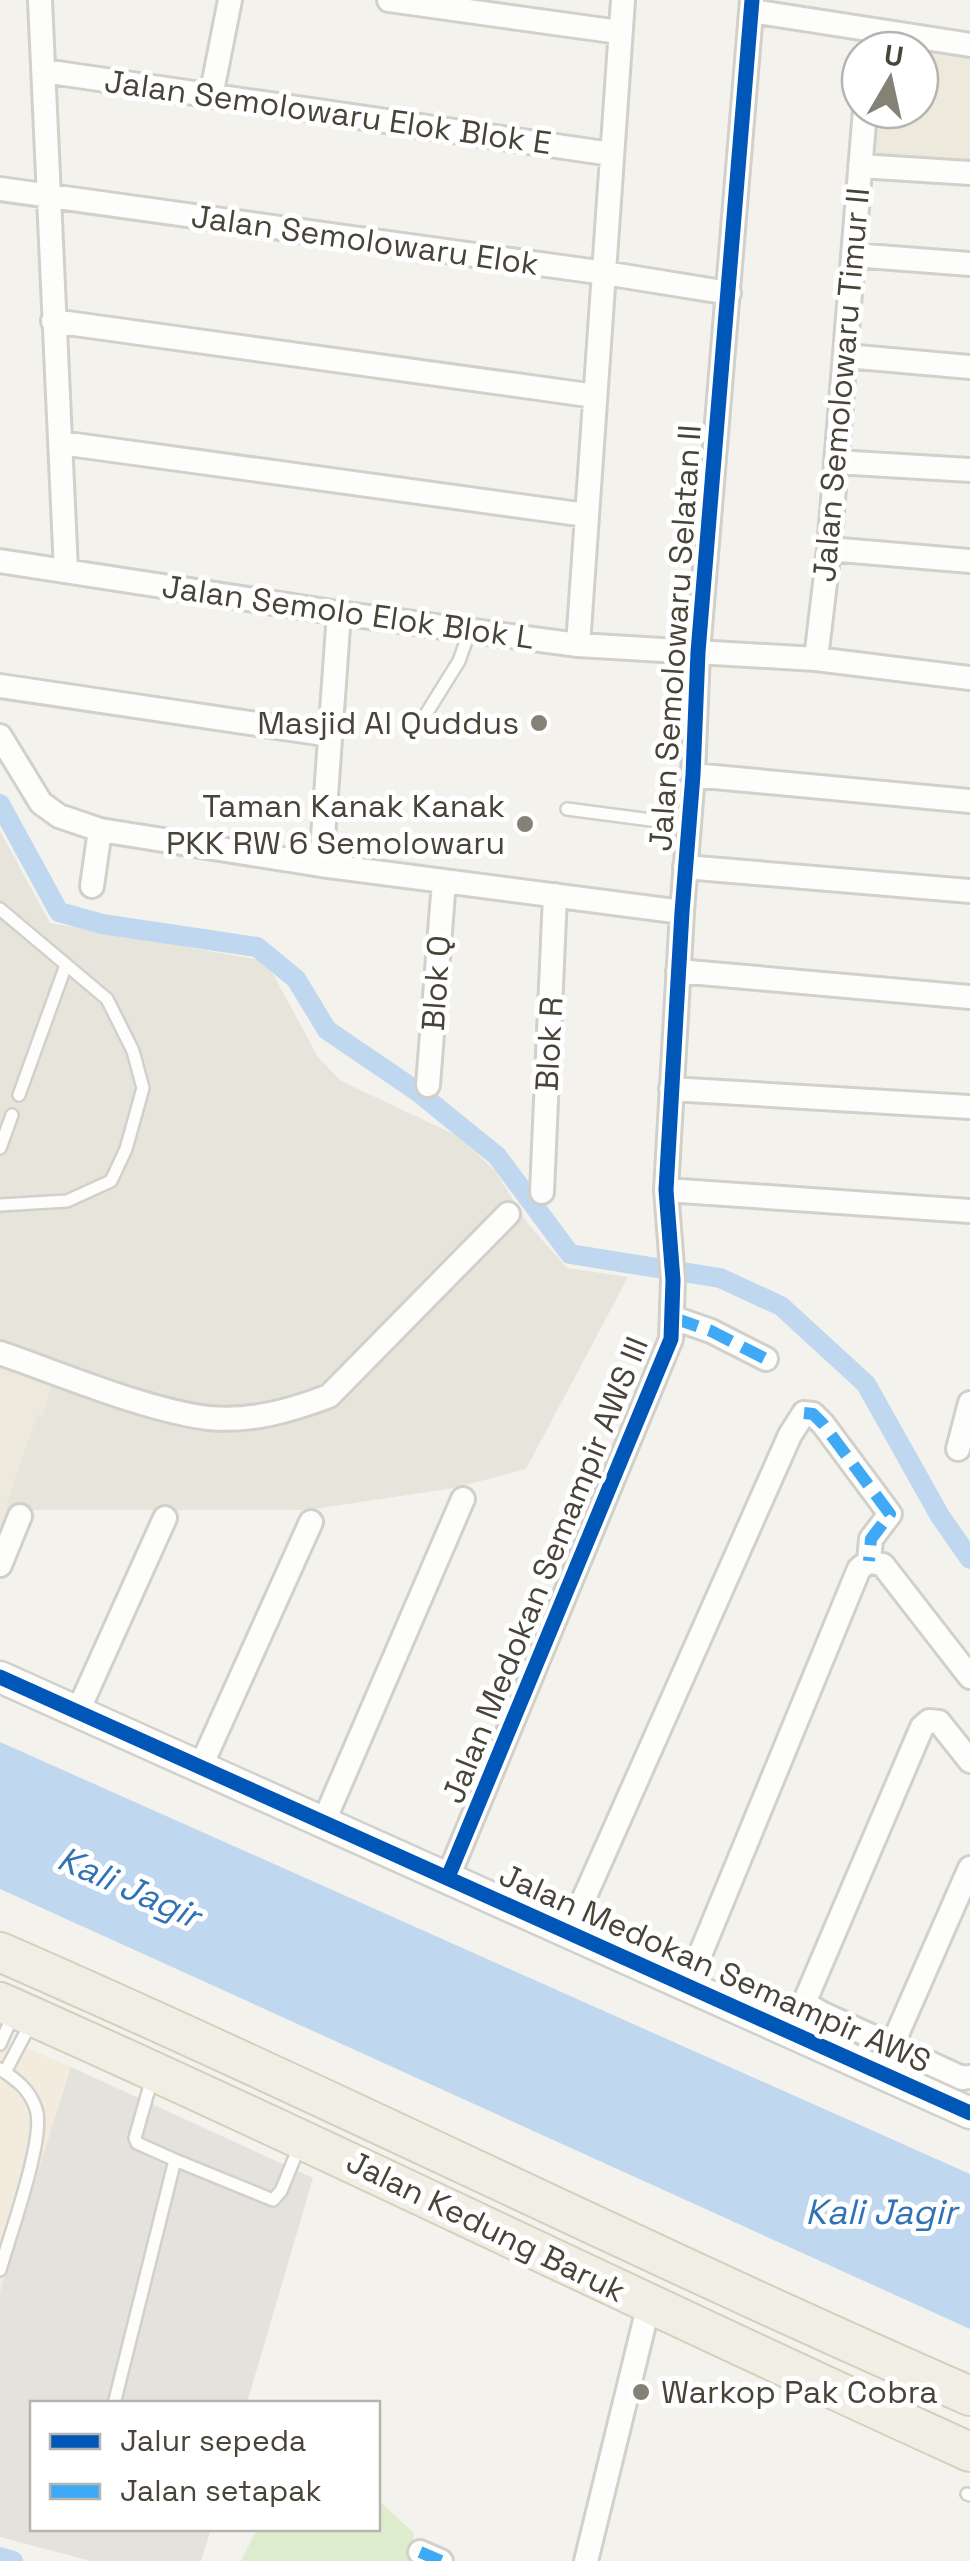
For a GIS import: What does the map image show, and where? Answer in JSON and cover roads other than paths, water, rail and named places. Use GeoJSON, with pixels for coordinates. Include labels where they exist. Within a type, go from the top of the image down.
{"type":"FeatureCollection","features":[{"type":"Feature","properties":{"kind":"main road","name":"Jalan Kedung Baruk"},"geometry":{"type":"LineString","coordinates":[[0,1952],[190,2036],[789,2317],[970,2396]]}},
{"type":"Feature","properties":{"kind":"main road","name":"Jalan Kedung Baruk"},"geometry":{"type":"LineString","coordinates":[[16,2009],[302,2138],[970,2452]]}},
{"type":"Feature","properties":{"kind":"main road"},"geometry":{"type":"LineString","coordinates":[[772,2359],[789,2317]]}},
{"type":"Feature","properties":{"kind":"street"},"geometry":{"type":"LineString","coordinates":[[40,0],[66,571]]}},
{"type":"Feature","properties":{"kind":"street"},"geometry":{"type":"LineString","coordinates":[[212,96],[230,0]]}},
{"type":"Feature","properties":{"kind":"street"},"geometry":{"type":"LineString","coordinates":[[389,0],[619,32]]}},
{"type":"Feature","properties":{"kind":"street"},"geometry":{"type":"LineString","coordinates":[[578,644],[622,0]]}},
{"type":"Feature","properties":{"kind":"street"},"geometry":{"type":"LineString","coordinates":[[752,5],[840,30]]}},
{"type":"Feature","properties":{"kind":"street","name":"Jalan Semolowaru Selatan II"},"geometry":{"type":"LineString","coordinates":[[673,1280],[666,1190],[678,971],[694,775],[698,652],[752,5]]}},
{"type":"Feature","properties":{"kind":"street"},"geometry":{"type":"LineString","coordinates":[[940,43],[970,45]]}},
{"type":"Feature","properties":{"kind":"street","name":"Jalan Semolowaru Elok Blok E"},"geometry":{"type":"LineString","coordinates":[[44,70],[611,154]]}},
{"type":"Feature","properties":{"kind":"street","name":"Jalan Semolowaru Timur II"},"geometry":{"type":"LineString","coordinates":[[816,659],[829,549],[863,130]]}},
{"type":"Feature","properties":{"kind":"street"},"geometry":{"type":"LineString","coordinates":[[860,166],[970,173]]}},
{"type":"Feature","properties":{"kind":"street","name":"Jalan Semolowaru Elok"},"geometry":{"type":"LineString","coordinates":[[0,189],[729,293]]}},
{"type":"Feature","properties":{"kind":"street"},"geometry":{"type":"LineString","coordinates":[[853,255],[970,264]]}},
{"type":"Feature","properties":{"kind":"street"},"geometry":{"type":"LineString","coordinates":[[54,321],[595,396]]}},
{"type":"Feature","properties":{"kind":"street"},"geometry":{"type":"LineString","coordinates":[[846,356],[970,368]]}},
{"type":"Feature","properties":{"kind":"street"},"geometry":{"type":"LineString","coordinates":[[61,442],[586,515]]}},
{"type":"Feature","properties":{"kind":"street"},"geometry":{"type":"LineString","coordinates":[[836,462],[970,470]]}},
{"type":"Feature","properties":{"kind":"street"},"geometry":{"type":"LineString","coordinates":[[829,549],[970,562]]}},
{"type":"Feature","properties":{"kind":"street","name":"Jalan Semolo Elok Blok L"},"geometry":{"type":"LineString","coordinates":[[0,561],[338,613],[578,644],[816,659],[970,678]]}},
{"type":"Feature","properties":{"kind":"street"},"geometry":{"type":"LineString","coordinates":[[322,865],[338,613]]}},
{"type":"Feature","properties":{"kind":"street"},"geometry":{"type":"LineString","coordinates":[[0,686],[331,735]]}},
{"type":"Feature","properties":{"kind":"street"},"geometry":{"type":"LineString","coordinates":[[0,736],[41,803],[60,816],[100,830],[322,865],[682,912]]}},
{"type":"Feature","properties":{"kind":"street"},"geometry":{"type":"LineString","coordinates":[[694,775],[970,801]]}},
{"type":"Feature","properties":{"kind":"street"},"geometry":{"type":"LineString","coordinates":[[92,886],[100,830]]}},
{"type":"Feature","properties":{"kind":"street"},"geometry":{"type":"LineString","coordinates":[[686,867],[970,891]]}},
{"type":"Feature","properties":{"kind":"street","name":"Blok Q"},"geometry":{"type":"LineString","coordinates":[[428,1085],[444,881]]}},
{"type":"Feature","properties":{"kind":"street","name":"Blok R"},"geometry":{"type":"LineString","coordinates":[[542,1192],[555,895]]}},
{"type":"Feature","properties":{"kind":"street"},"geometry":{"type":"LineString","coordinates":[[678,971],[970,998]]}},
{"type":"Feature","properties":{"kind":"street"},"geometry":{"type":"LineString","coordinates":[[671,1089],[970,1107]]}},
{"type":"Feature","properties":{"kind":"street"},"geometry":{"type":"LineString","coordinates":[[666,1190],[970,1211]]}},
{"type":"Feature","properties":{"kind":"street"},"geometry":{"type":"LineString","coordinates":[[0,1353],[158,1406],[208,1418],[251,1418],[293,1410],[328,1396],[508,1214]]}},
{"type":"Feature","properties":{"kind":"street","name":"Jalan Medokan Semampir AWS III"},"geometry":{"type":"LineString","coordinates":[[448,1877],[666,1354],[674,1318],[673,1280]]}},
{"type":"Feature","properties":{"kind":"street"},"geometry":{"type":"LineString","coordinates":[[674,1318],[766,1358]]}},
{"type":"Feature","properties":{"kind":"street"},"geometry":{"type":"LineString","coordinates":[[958,1449],[970,1403]]}},
{"type":"Feature","properties":{"kind":"street"},"geometry":{"type":"LineString","coordinates":[[568,1932],[790,1435],[804,1413],[814,1414],[823,1424],[890,1514],[871,1540],[876,1563],[970,1677]]}},
{"type":"Feature","properties":{"kind":"street"},"geometry":{"type":"LineString","coordinates":[[324,1820],[463,1499]]}},
{"type":"Feature","properties":{"kind":"street"},"geometry":{"type":"LineString","coordinates":[[0,1565],[20,1516]]}},
{"type":"Feature","properties":{"kind":"street"},"geometry":{"type":"LineString","coordinates":[[78,1711],[165,1518]]}},
{"type":"Feature","properties":{"kind":"street"},"geometry":{"type":"LineString","coordinates":[[200,1766],[311,1522]]}},
{"type":"Feature","properties":{"kind":"street"},"geometry":{"type":"LineString","coordinates":[[688,1984],[859,1569],[876,1563]]}},
{"type":"Feature","properties":{"kind":"street","name":"Jalan Medokan Semampir AWS"},"geometry":{"type":"LineString","coordinates":[[0,1677],[688,1984],[886,2058],[970,2113]]}},
{"type":"Feature","properties":{"kind":"street"},"geometry":{"type":"LineString","coordinates":[[970,1761],[939,1722],[928,1721],[922,1727],[807,1996],[808,2004],[886,2058],[970,2077]]}},
{"type":"Feature","properties":{"kind":"street"},"geometry":{"type":"LineString","coordinates":[[886,2058],[970,1868]]}},
{"type":"Feature","properties":{"kind":"street"},"geometry":{"type":"LineString","coordinates":[[586,2561],[649,2304]]}},
{"type":"Feature","properties":{"kind":"lane"},"geometry":{"type":"LineString","coordinates":[[424,726],[426,714],[459,661],[470,630]]}},
{"type":"Feature","properties":{"kind":"lane"},"geometry":{"type":"LineString","coordinates":[[568,808],[689,825]]}},
{"type":"Feature","properties":{"kind":"lane"},"geometry":{"type":"LineString","coordinates":[[0,909],[107,998],[133,1051],[142,1088],[126,1149],[112,1181],[66,1202],[0,1206]]}},
{"type":"Feature","properties":{"kind":"lane"},"geometry":{"type":"LineString","coordinates":[[19,1096],[66,964]]}},
{"type":"Feature","properties":{"kind":"lane"},"geometry":{"type":"LineString","coordinates":[[0,1148],[12,1115]]}},
{"type":"Feature","properties":{"kind":"lane"},"geometry":{"type":"LineString","coordinates":[[0,2044],[16,2009]]}},
{"type":"Feature","properties":{"kind":"lane"},"geometry":{"type":"LineString","coordinates":[[0,2270],[37,2143],[38,2113],[26,2088],[2,2071],[16,2009]]}},
{"type":"Feature","properties":{"kind":"lane"},"geometry":{"type":"LineString","coordinates":[[155,2072],[135,2138],[137,2143],[272,2200],[281,2191],[302,2138]]}},
{"type":"Feature","properties":{"kind":"lane"},"geometry":{"type":"LineString","coordinates":[[115,2401],[175,2160]]}},
{"type":"Feature","properties":{"kind":"water","name":"Kali Jagir"},"geometry":{"type":"Polygon","coordinates":[[[0,1742],[970,2174],[970,2329],[0,1889],[0,1742]]]}},
{"type":"Feature","properties":{"kind":"waterway"},"geometry":{"type":"LineString","coordinates":[[0,804],[59,912],[102,924],[257,947],[296,979],[327,1030],[418,1092],[497,1156],[570,1254],[720,1278],[781,1306],[866,1384],[940,1516],[970,1559]]}},
{"type":"Feature","properties":{"kind":"waterway"},"geometry":{"type":"LineString","coordinates":[[0,2557],[13,2561]]}},
{"type":"Feature","properties":{"kind":"place","name":"Masjid Al Quddus"},"geometry":{"type":"Point","coordinates":[539,723]}},
{"type":"Feature","properties":{"kind":"place","name":"Taman Kanak Kanak PKK RW 6 Semolowaru"},"geometry":{"type":"Point","coordinates":[525,824]}},
{"type":"Feature","properties":{"kind":"place","name":"Warkop Pak Cobra"},"geometry":{"type":"Point","coordinates":[641,2392]}}]}
